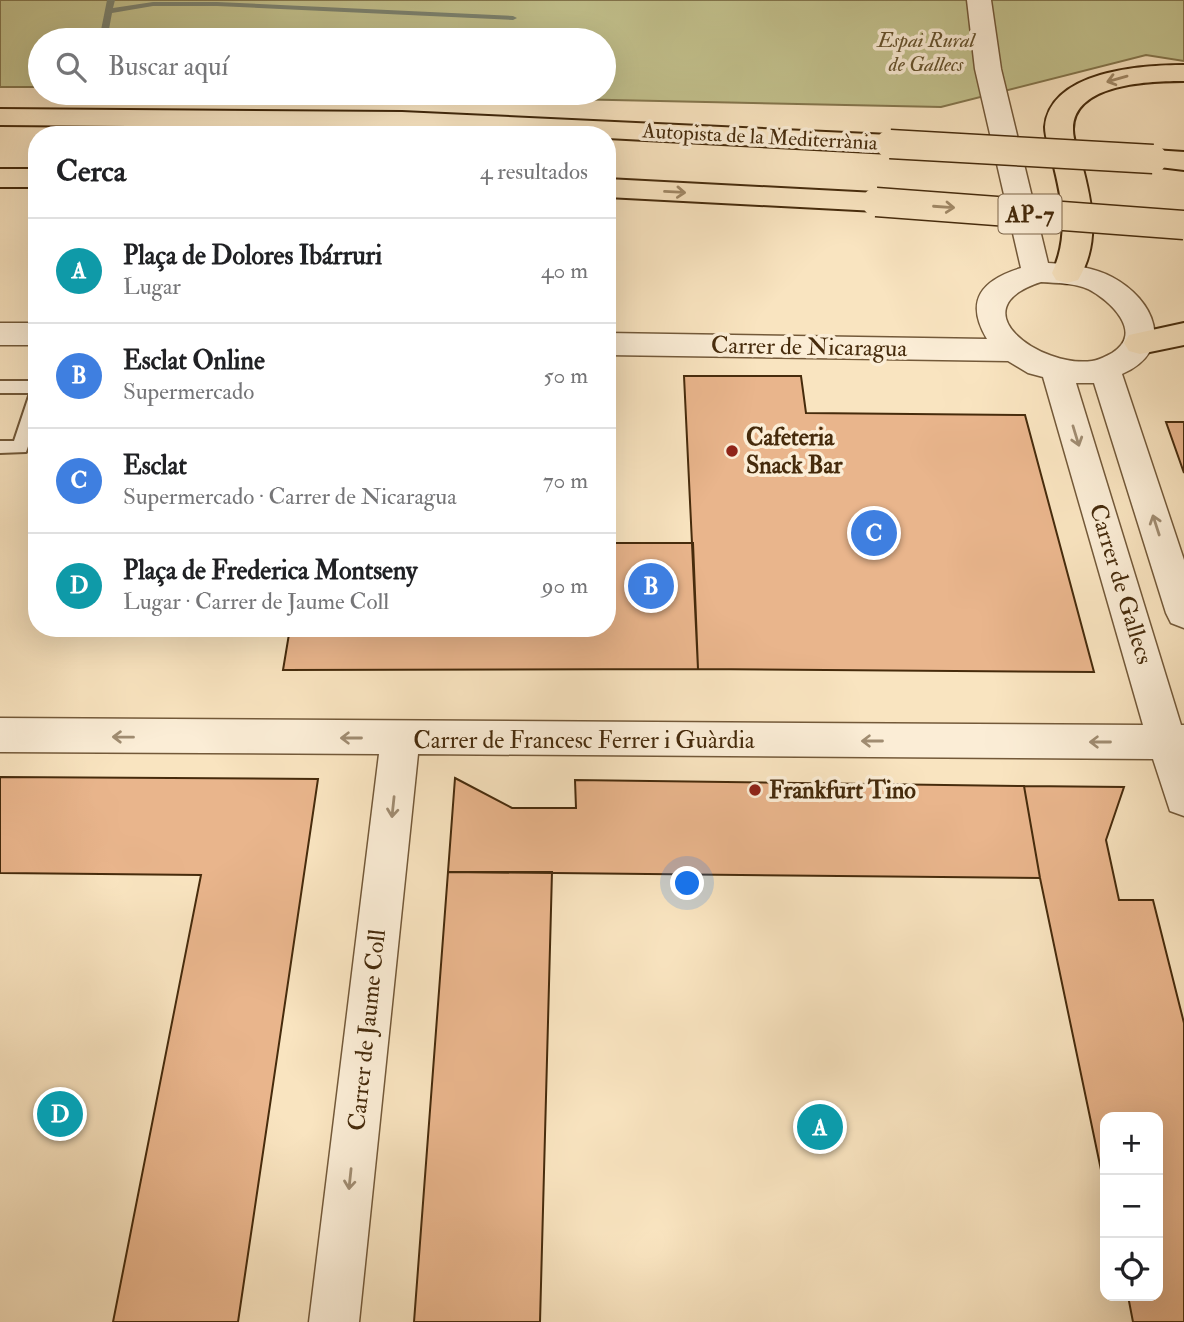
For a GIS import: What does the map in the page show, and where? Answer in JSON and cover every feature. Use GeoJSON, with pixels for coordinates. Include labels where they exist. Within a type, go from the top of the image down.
{"type":"FeatureCollection","features":[{"type":"Feature","properties":{"kind":"highway"},"geometry":{"type":"LineString","coordinates":[[1067,273],[1076,257],[1079,223],[1059,128],[1065,107],[1076,97],[1112,80],[1135,74],[1184,73]]}},
{"type":"Feature","properties":{"kind":"highway","name":"Autopista de la Mediterrània"},"geometry":{"type":"LineString","coordinates":[[0,117],[402,120],[524,126]]}},
{"type":"Feature","properties":{"kind":"highway","name":"Autopista de la Mediterrània"},"geometry":{"type":"LineString","coordinates":[[616,131],[1184,161]]}},
{"type":"Feature","properties":{"kind":"highway"},"geometry":{"type":"LineString","coordinates":[[0,177],[28,177]]}},
{"type":"Feature","properties":{"kind":"highway","name":"AP-7"},"geometry":{"type":"LineString","coordinates":[[616,188],[876,202],[1184,225]]}},
{"type":"Feature","properties":{"kind":"highway"},"geometry":{"type":"LineString","coordinates":[[1140,343],[1184,334]]}},
{"type":"Feature","properties":{"kind":"street"},"geometry":{"type":"LineString","coordinates":[[979,0],[988,69],[1036,272]]}},
{"type":"Feature","properties":{"kind":"street"},"geometry":{"type":"LineString","coordinates":[[1036,272],[1067,273],[1101,284],[1123,298],[1140,325],[1140,343],[1130,358],[1105,369],[1082,374],[1057,370],[1011,350],[993,326],[990,309],[995,293],[1008,281],[1036,272]]}},
{"type":"Feature","properties":{"kind":"street"},"geometry":{"type":"LineString","coordinates":[[1,335],[28,334]]}},
{"type":"Feature","properties":{"kind":"street","name":"Carrer de Nicaragua"},"geometry":{"type":"LineString","coordinates":[[616,344],[1011,350]]}},
{"type":"Feature","properties":{"kind":"street","name":"Carrer de Gallecs"},"geometry":{"type":"LineString","coordinates":[[1105,369],[1184,613]]}},
{"type":"Feature","properties":{"kind":"street","name":"Carrer de Gallecs"},"geometry":{"type":"LineString","coordinates":[[1057,370],[1176,742],[1184,798]]}},
{"type":"Feature","properties":{"kind":"street","name":"Carrer de Francesc Ferrer i Guàrdia"},"geometry":{"type":"LineString","coordinates":[[0,735],[1176,742]]}},
{"type":"Feature","properties":{"kind":"street","name":"Carrer de Jaume Coll"},"geometry":{"type":"LineString","coordinates":[[334,1322],[400,739]]}},
{"type":"Feature","properties":{"kind":"lane"},"geometry":{"type":"LineString","coordinates":[[0,387],[28,387]]}},
{"type":"Feature","properties":{"kind":"lane"},"geometry":{"type":"LineString","coordinates":[[0,447],[20,447],[28,423]]}},
{"type":"Feature","properties":{"kind":"green space","name":"Espai Rural de Gallecs"},"geometry":{"type":"Polygon","coordinates":[[[0,0],[1184,0],[1184,61],[1146,55],[941,107],[616,100],[616,28],[28,28],[28,87],[0,87],[0,0]]]}},
{"type":"Feature","properties":{"kind":"building"},"geometry":{"type":"Polygon","coordinates":[[[684,376],[801,376],[806,413],[1025,415],[1094,672],[698,669],[684,376]]]}},
{"type":"Feature","properties":{"kind":"building"},"geometry":{"type":"Polygon","coordinates":[[[1166,422],[1184,422],[1184,473],[1166,422]]]}},
{"type":"Feature","properties":{"kind":"building"},"geometry":{"type":"Polygon","coordinates":[[[616,543],[693,543],[698,669],[283,670],[288,637],[616,637],[616,543]]]}},
{"type":"Feature","properties":{"kind":"building"},"geometry":{"type":"Polygon","coordinates":[[[0,777],[318,779],[238,1322],[113,1322],[201,875],[0,873],[0,777]]]}},
{"type":"Feature","properties":{"kind":"building"},"geometry":{"type":"Polygon","coordinates":[[[455,778],[512,808],[576,808],[575,780],[1024,786],[1040,878],[448,872],[455,778]]]}},
{"type":"Feature","properties":{"kind":"building"},"geometry":{"type":"Polygon","coordinates":[[[1024,786],[1124,787],[1106,840],[1119,900],[1153,900],[1184,1023],[1184,1322],[1133,1322],[1129,1301],[1163,1301],[1163,1112],[1100,1112],[1100,1165],[1040,878],[1024,786]]]}},
{"type":"Feature","properties":{"kind":"building"},"geometry":{"type":"Polygon","coordinates":[[[448,872],[552,872],[540,1322],[414,1322],[448,872]]]}},
{"type":"Feature","properties":{"kind":"waterway"},"geometry":{"type":"LineString","coordinates":[[105,28],[111,0]]}},
{"type":"Feature","properties":{"kind":"waterway"},"geometry":{"type":"LineString","coordinates":[[110,11],[153,4],[217,4],[513,18]]}},
{"type":"Feature","properties":{"kind":"place","name":"Cafeteria Snack Bar"},"geometry":{"type":"Point","coordinates":[732,451]}},
{"type":"Feature","properties":{"kind":"place","name":"Esclat"},"geometry":{"type":"Point","coordinates":[874,533]}},
{"type":"Feature","properties":{"kind":"place","name":"Esclat Online"},"geometry":{"type":"Point","coordinates":[651,586]}},
{"type":"Feature","properties":{"kind":"place","name":"Frankfurt Tino"},"geometry":{"type":"Point","coordinates":[755,790]}},
{"type":"Feature","properties":{"kind":"place","name":"Plaça de Frederica Montseny"},"geometry":{"type":"Point","coordinates":[60,1114]}},
{"type":"Feature","properties":{"kind":"place","name":"Plaça de Dolores Ibárruri"},"geometry":{"type":"Point","coordinates":[820,1127]}}]}
